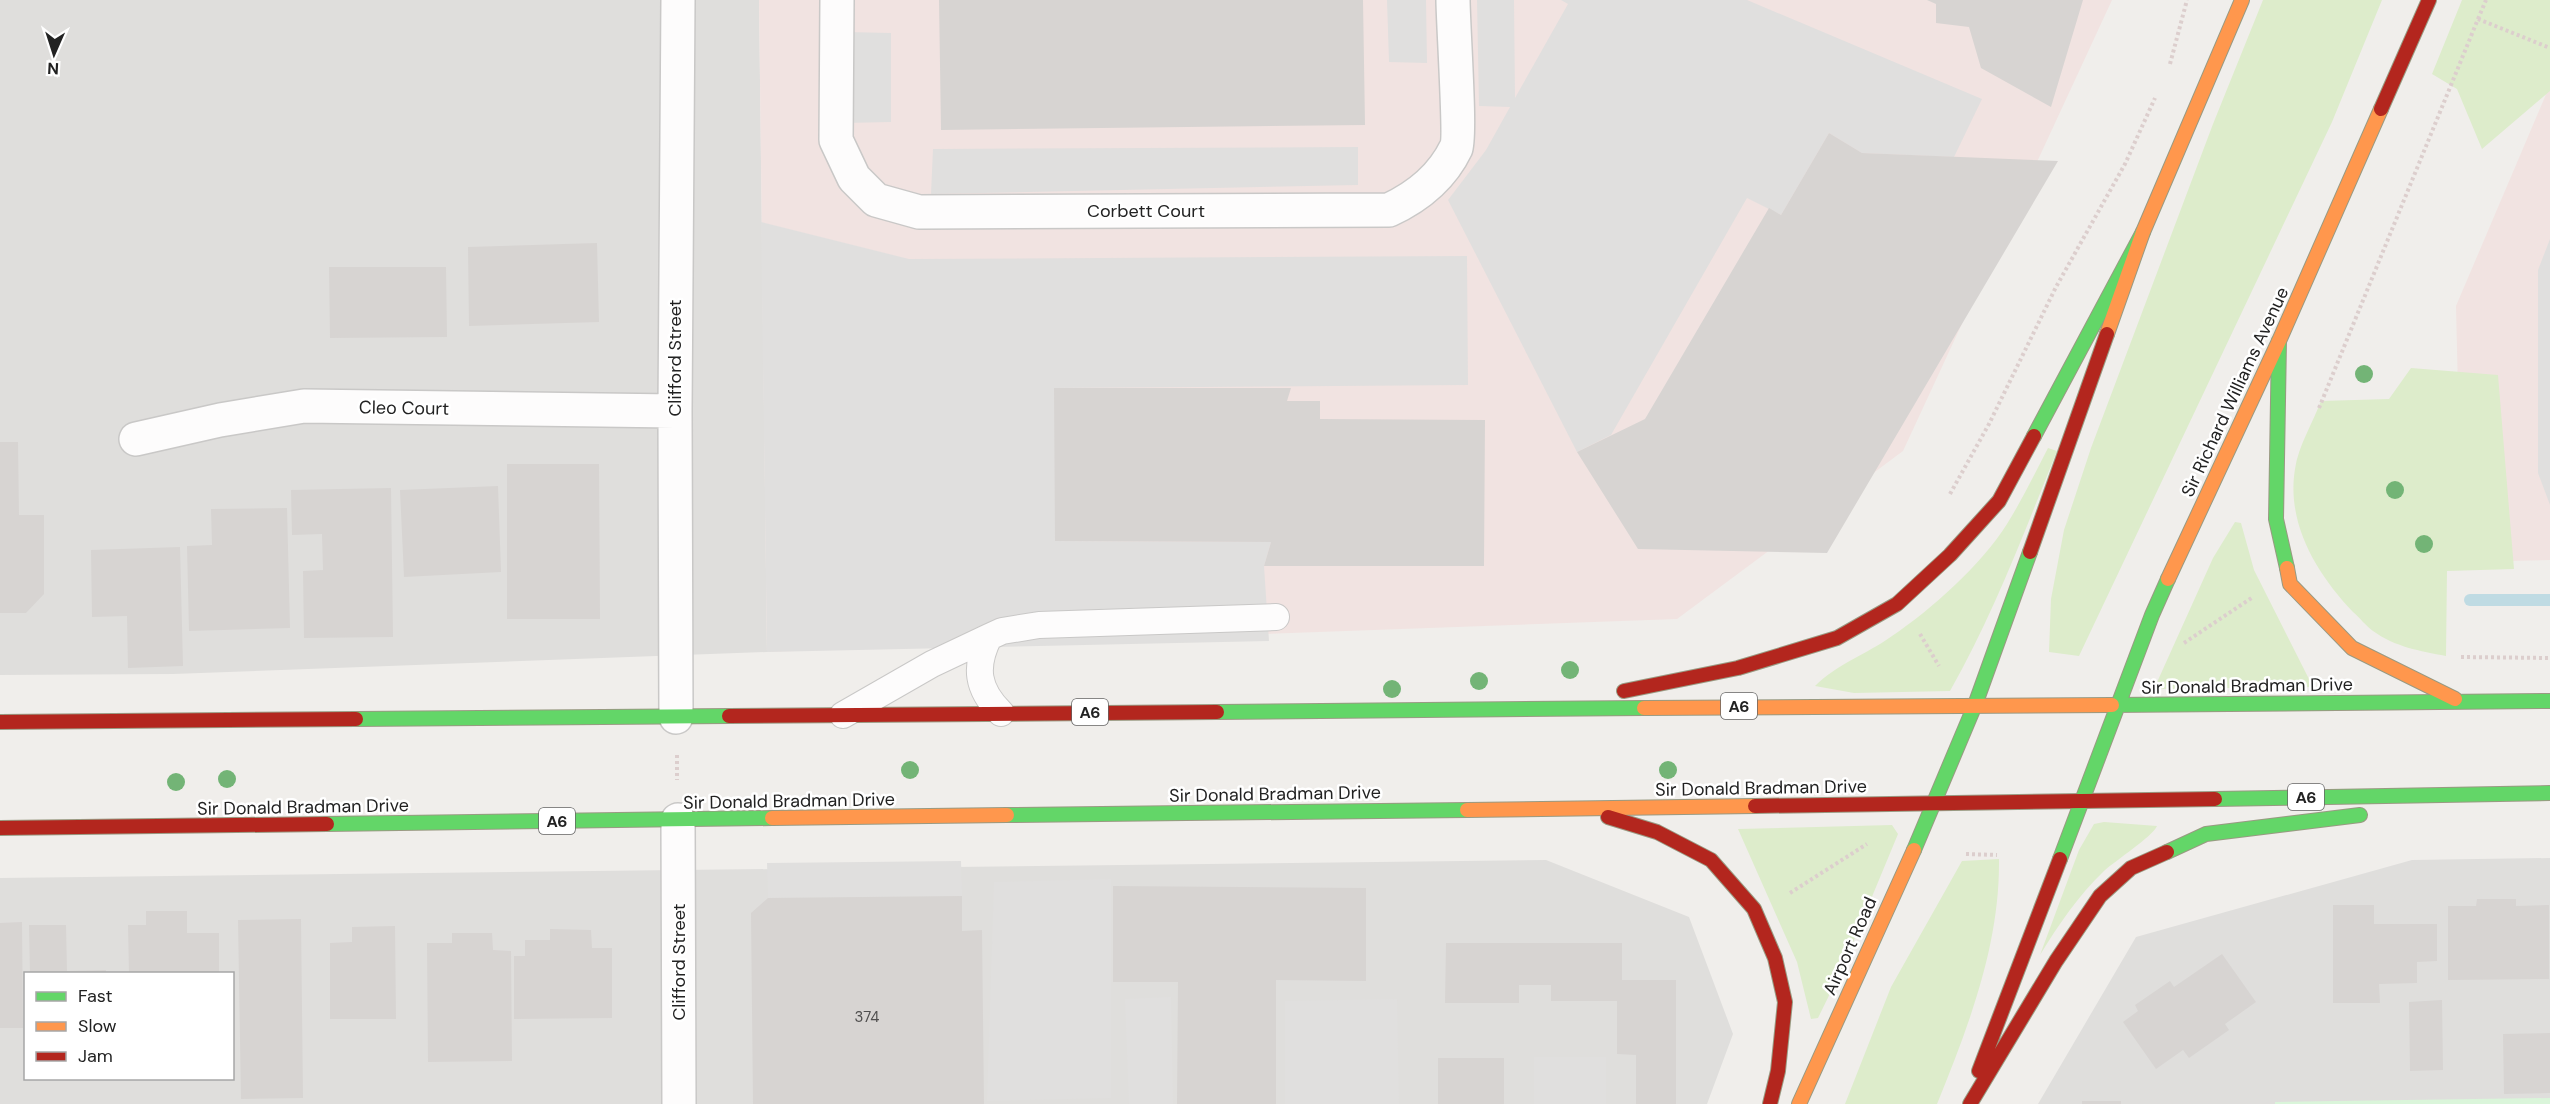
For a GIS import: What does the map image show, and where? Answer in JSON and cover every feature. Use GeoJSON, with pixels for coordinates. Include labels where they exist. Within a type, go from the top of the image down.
{"type":"FeatureCollection","features":[{"type":"Feature","properties":{"kind":"main road"},"geometry":{"type":"LineString","coordinates":[[1935,803],[1974,705],[2143,232],[2242,0]]}},
{"type":"Feature","properties":{"kind":"main road","name":"Sir Richard Williams Avenue"},"geometry":{"type":"LineString","coordinates":[[2081,802],[2152,615],[2278,341],[2429,0]]}},
{"type":"Feature","properties":{"kind":"main road"},"geometry":{"type":"LineString","coordinates":[[1504,708],[1609,694],[1738,668],[1837,638],[1897,604],[1950,555],[1999,501],[2143,232]]}},
{"type":"Feature","properties":{"kind":"main road"},"geometry":{"type":"LineString","coordinates":[[2278,341],[2276,519],[2290,584],[2352,648],[2460,702]]}},
{"type":"Feature","properties":{"kind":"main road","name":"Sir Donald Bradman Drive"},"geometry":{"type":"LineString","coordinates":[[0,722],[2550,701]]}},
{"type":"Feature","properties":{"kind":"main road","name":"Sir Donald Bradman Drive"},"geometry":{"type":"LineString","coordinates":[[0,828],[2081,802],[2550,793]]}},
{"type":"Feature","properties":{"kind":"main road"},"geometry":{"type":"LineString","coordinates":[[2403,809],[2531,794]]}},
{"type":"Feature","properties":{"kind":"main road"},"geometry":{"type":"LineString","coordinates":[[1969,1104],[2081,802]]}},
{"type":"Feature","properties":{"kind":"main road","name":"Airport Road"},"geometry":{"type":"LineString","coordinates":[[1799,1104],[1935,803]]}},
{"type":"Feature","properties":{"kind":"main road"},"geometry":{"type":"LineString","coordinates":[[1580,808],[1657,832],[1711,860],[1754,909],[1775,958],[1785,1002],[1778,1071],[1770,1104]]}},
{"type":"Feature","properties":{"kind":"main road"},"geometry":{"type":"LineString","coordinates":[[1969,1104],[2056,961],[2100,896],[2131,868],[2206,834],[2380,812]]}},
{"type":"Feature","properties":{"kind":"street","name":"Clifford Street"},"geometry":{"type":"LineString","coordinates":[[676,717],[675,411],[678,0]]}},
{"type":"Feature","properties":{"kind":"street","name":"Corbett Court"},"geometry":{"type":"LineString","coordinates":[[837,0],[836,140],[854,178],[876,200],[919,212],[942,212],[1389,210],[1416,197],[1440,171],[1457,146],[1453,0]]}},
{"type":"Feature","properties":{"kind":"street","name":"Cleo Court"},"geometry":{"type":"LineString","coordinates":[[136,439],[220,420],[304,406],[675,411]]}},
{"type":"Feature","properties":{"kind":"street","name":"Clifford Street"},"geometry":{"type":"LineString","coordinates":[[678,820],[679,1104]]}},
{"type":"Feature","properties":{"kind":"lane"},"geometry":{"type":"LineString","coordinates":[[843,715],[932,664],[1002,631],[1038,625],[1276,617]]}},
{"type":"Feature","properties":{"kind":"lane"},"geometry":{"type":"LineString","coordinates":[[989,637],[982,651],[981,685],[988,699],[1001,713]]}},
{"type":"Feature","properties":{"kind":"path"},"geometry":{"type":"LineString","coordinates":[[2169,66],[2187,0]]}},
{"type":"Feature","properties":{"kind":"path"},"geometry":{"type":"LineString","coordinates":[[2318,410],[2486,0]]}},
{"type":"Feature","properties":{"kind":"path"},"geometry":{"type":"LineString","coordinates":[[2478,19],[2550,48]]}},
{"type":"Feature","properties":{"kind":"path"},"geometry":{"type":"LineString","coordinates":[[1949,495],[1989,424],[2056,288],[2125,164],[2156,95]]}},
{"type":"Feature","properties":{"kind":"path"},"geometry":{"type":"LineString","coordinates":[[2180,652],[2184,642],[2261,592]]}},
{"type":"Feature","properties":{"kind":"path"},"geometry":{"type":"LineString","coordinates":[[1916,627],[1944,675]]}},
{"type":"Feature","properties":{"kind":"path"},"geometry":{"type":"LineString","coordinates":[[2456,657],[2550,658]]}},
{"type":"Feature","properties":{"kind":"path"},"geometry":{"type":"LineString","coordinates":[[676,717],[678,820]]}},
{"type":"Feature","properties":{"kind":"path"},"geometry":{"type":"LineString","coordinates":[[1754,909],[1781,899],[1870,842]]}},
{"type":"Feature","properties":{"kind":"path"},"geometry":{"type":"LineString","coordinates":[[1966,854],[1997,855]]}},
{"type":"Feature","properties":{"kind":"shaded area"},"geometry":{"type":"Polygon","coordinates":[[[0,0],[759,0],[767,652],[173,674],[0,675],[0,0]]]}},
{"type":"Feature","properties":{"kind":"shaded area"},"geometry":{"type":"Polygon","coordinates":[[[759,0],[2112,0],[1903,451],[1677,619],[767,652],[759,0]]]}},
{"type":"Feature","properties":{"kind":"shaded area"},"geometry":{"type":"Polygon","coordinates":[[[1387,0],[1426,0],[1427,63],[1389,62],[1387,0]]]}},
{"type":"Feature","properties":{"kind":"shaded area"},"geometry":{"type":"Polygon","coordinates":[[[1477,0],[1514,0],[1515,98],[1568,4],[1561,0],[1747,0],[1982,99],[1954,157],[1862,153],[1829,133],[1781,215],[1747,198],[1611,435],[1577,452],[1448,200],[1486,150],[1510,107],[1479,106],[1477,0]]]}},
{"type":"Feature","properties":{"kind":"shaded area"},"geometry":{"type":"Polygon","coordinates":[[[846,32],[891,33],[891,122],[844,123],[846,32]]]}},
{"type":"Feature","properties":{"kind":"shaded area"},"geometry":{"type":"Polygon","coordinates":[[[2550,85],[2550,560],[2462,562],[2456,306],[2550,85]]]}},
{"type":"Feature","properties":{"kind":"shaded area"},"geometry":{"type":"Polygon","coordinates":[[[1358,147],[1358,185],[931,194],[933,149],[1358,147]]]}},
{"type":"Feature","properties":{"kind":"shaded area"},"geometry":{"type":"Polygon","coordinates":[[[761,222],[909,259],[1467,256],[1468,385],[1055,388],[1055,541],[1271,542],[1264,566],[1269,641],[767,652],[761,222]]]}},
{"type":"Feature","properties":{"kind":"shaded area"},"geometry":{"type":"Polygon","coordinates":[[[2550,239],[2550,505],[2538,473],[2538,270],[2550,239]]]}},
{"type":"Feature","properties":{"kind":"shaded area"},"geometry":{"type":"Polygon","coordinates":[[[2550,858],[2550,1104],[2038,1104],[2136,937],[2412,860],[2550,858]]]}},
{"type":"Feature","properties":{"kind":"shaded area"},"geometry":{"type":"Polygon","coordinates":[[[1546,860],[1689,917],[1733,1034],[1707,1104],[0,1104],[0,878],[1546,860]]]}},
{"type":"Feature","properties":{"kind":"shaded area"},"geometry":{"type":"Polygon","coordinates":[[[961,861],[962,896],[768,898],[767,863],[961,861]]]}},
{"type":"Feature","properties":{"kind":"shaded area"},"geometry":{"type":"Polygon","coordinates":[[[1111,879],[1111,1098],[987,1101],[994,882],[1111,879]]]}},
{"type":"Feature","properties":{"kind":"shaded area"},"geometry":{"type":"Polygon","coordinates":[[[1171,997],[1173,1104],[1129,1104],[1125,999],[1171,997]]]}},
{"type":"Feature","properties":{"kind":"shaded area"},"geometry":{"type":"Polygon","coordinates":[[[1397,999],[1399,1104],[1285,1104],[1285,1001],[1397,999]]]}},
{"type":"Feature","properties":{"kind":"shaded area"},"geometry":{"type":"Polygon","coordinates":[[[1534,1057],[1606,1057],[1606,1104],[1534,1104],[1534,1057]]]}},
{"type":"Feature","properties":{"kind":"green space"},"geometry":{"type":"Polygon","coordinates":[[[2263,0],[2382,0],[2332,122],[2079,656],[2049,652],[2051,599],[2064,530],[2091,448],[2213,124],[2263,0]]]}},
{"type":"Feature","properties":{"kind":"green space"},"geometry":{"type":"Polygon","coordinates":[[[2462,0],[2550,0],[2550,91],[2482,149],[2457,89],[2432,74],[2462,0]]]}},
{"type":"Feature","properties":{"kind":"green space"},"geometry":{"type":"Polygon","coordinates":[[[2411,368],[2498,375],[2514,569],[2447,571],[2446,656],[2399,645],[2381,636],[2365,624],[2340,597],[2316,565],[2307,547],[2295,509],[2293,489],[2295,469],[2302,443],[2321,401],[2389,399],[2411,368]]]}},
{"type":"Feature","properties":{"kind":"green space"},"geometry":{"type":"Polygon","coordinates":[[[2048,448],[2057,451],[1994,603],[1950,691],[1854,693],[1815,686],[1842,665],[1907,625],[1939,600],[1970,570],[2007,524],[2048,448]]]}},
{"type":"Feature","properties":{"kind":"green space"},"geometry":{"type":"Polygon","coordinates":[[[2235,522],[2241,523],[2254,570],[2313,687],[2154,689],[2213,558],[2235,522]]]}},
{"type":"Feature","properties":{"kind":"green space"},"geometry":{"type":"Polygon","coordinates":[[[2104,822],[2157,826],[2086,890],[2054,932],[2040,955],[2079,850],[2094,824],[2104,822]]]}},
{"type":"Feature","properties":{"kind":"green space"},"geometry":{"type":"Polygon","coordinates":[[[1892,825],[1898,834],[1842,969],[1818,1018],[1811,1019],[1797,962],[1738,829],[1892,825]]]}},
{"type":"Feature","properties":{"kind":"green space"},"geometry":{"type":"Polygon","coordinates":[[[1999,859],[1998,891],[1988,953],[1971,1014],[1937,1104],[1845,1104],[1891,987],[1962,861],[1999,859]]]}},
{"type":"Feature","properties":{"kind":"green space"},"geometry":{"type":"Polygon","coordinates":[[[2550,1098],[2550,1104],[2275,1104],[2275,1102],[2550,1098]]]}},
{"type":"Feature","properties":{"kind":"building"},"geometry":{"type":"Polygon","coordinates":[[[939,0],[1363,0],[1365,125],[941,130],[939,0]]]}},
{"type":"Feature","properties":{"kind":"building"},"geometry":{"type":"Polygon","coordinates":[[[1927,0],[2083,0],[2051,107],[1981,68],[1969,27],[1936,23],[1936,4],[1927,0]]]}},
{"type":"Feature","properties":{"kind":"building"},"geometry":{"type":"Polygon","coordinates":[[[1829,133],[1862,153],[2058,161],[1827,553],[1638,549],[1577,452],[1645,419],[1769,208],[1781,215],[1829,133]]]}},
{"type":"Feature","properties":{"kind":"building"},"geometry":{"type":"Polygon","coordinates":[[[597,243],[599,322],[469,326],[468,247],[597,243]]]}},
{"type":"Feature","properties":{"kind":"building"},"geometry":{"type":"Polygon","coordinates":[[[329,267],[446,267],[447,337],[330,338],[329,267]]]}},
{"type":"Feature","properties":{"kind":"building"},"geometry":{"type":"Polygon","coordinates":[[[1054,388],[1291,388],[1287,401],[1320,401],[1320,419],[1485,420],[1484,566],[1264,566],[1271,542],[1055,541],[1054,388]]]}},
{"type":"Feature","properties":{"kind":"building"},"geometry":{"type":"Polygon","coordinates":[[[0,442],[18,442],[19,515],[44,515],[44,594],[26,613],[0,613],[0,442]]]}},
{"type":"Feature","properties":{"kind":"building"},"geometry":{"type":"Polygon","coordinates":[[[507,464],[599,464],[600,619],[507,619],[507,464]]]}},
{"type":"Feature","properties":{"kind":"building"},"geometry":{"type":"Polygon","coordinates":[[[498,486],[501,572],[404,577],[400,490],[498,486]]]}},
{"type":"Feature","properties":{"kind":"building"},"geometry":{"type":"Polygon","coordinates":[[[391,488],[393,637],[304,638],[303,571],[323,570],[322,534],[292,535],[291,490],[391,488]]]}},
{"type":"Feature","properties":{"kind":"building"},"geometry":{"type":"Polygon","coordinates":[[[287,508],[290,628],[189,631],[187,546],[212,545],[211,509],[287,508]]]}},
{"type":"Feature","properties":{"kind":"building"},"geometry":{"type":"Polygon","coordinates":[[[180,547],[183,666],[128,668],[127,616],[92,617],[91,550],[180,547]]]}},
{"type":"Feature","properties":{"kind":"building"},"geometry":{"type":"Polygon","coordinates":[[[1113,886],[1366,888],[1366,981],[1276,980],[1276,1104],[1177,1104],[1178,982],[1113,982],[1113,886]]]}},
{"type":"Feature","properties":{"kind":"building"},"geometry":{"type":"Polygon","coordinates":[[[962,896],[962,931],[982,930],[984,1104],[753,1104],[751,913],[768,898],[962,896]]]}},
{"type":"Feature","properties":{"kind":"building"},"geometry":{"type":"Polygon","coordinates":[[[2477,899],[2516,899],[2516,906],[2549,905],[2549,979],[2448,980],[2448,906],[2476,906],[2477,899]]]}},
{"type":"Feature","properties":{"kind":"building"},"geometry":{"type":"Polygon","coordinates":[[[2333,905],[2374,905],[2374,924],[2437,924],[2437,961],[2417,962],[2417,983],[2379,984],[2380,1003],[2333,1003],[2333,905]]]}},
{"type":"Feature","properties":{"kind":"building"},"geometry":{"type":"Polygon","coordinates":[[[146,911],[187,911],[187,933],[219,933],[219,972],[129,972],[128,925],[146,925],[146,911]]]}},
{"type":"Feature","properties":{"kind":"building"},"geometry":{"type":"Polygon","coordinates":[[[301,919],[303,1098],[241,1099],[238,920],[301,919]]]}},
{"type":"Feature","properties":{"kind":"building"},"geometry":{"type":"Polygon","coordinates":[[[22,922],[23,1028],[0,1028],[0,923],[22,922]]]}},
{"type":"Feature","properties":{"kind":"building"},"geometry":{"type":"Polygon","coordinates":[[[29,925],[66,925],[67,971],[106,970],[106,972],[30,972],[29,925]]]}},
{"type":"Feature","properties":{"kind":"building"},"geometry":{"type":"Polygon","coordinates":[[[395,926],[396,1019],[330,1019],[330,943],[352,942],[352,927],[395,926]]]}},
{"type":"Feature","properties":{"kind":"building"},"geometry":{"type":"Polygon","coordinates":[[[550,929],[591,930],[592,948],[612,948],[612,1018],[514,1019],[514,956],[525,956],[525,940],[550,940],[550,929]]]}},
{"type":"Feature","properties":{"kind":"building"},"geometry":{"type":"Polygon","coordinates":[[[452,933],[492,933],[493,950],[511,951],[512,1061],[428,1062],[427,943],[452,943],[452,933]]]}},
{"type":"Feature","properties":{"kind":"building"},"geometry":{"type":"Polygon","coordinates":[[[1446,943],[1622,943],[1622,980],[1676,980],[1676,1104],[1636,1104],[1636,1055],[1617,1054],[1617,1001],[1551,1001],[1551,985],[1519,985],[1519,1003],[1445,1003],[1446,943]]]}},
{"type":"Feature","properties":{"kind":"building"},"geometry":{"type":"Polygon","coordinates":[[[2222,954],[2256,1002],[2225,1024],[2229,1030],[2189,1058],[2183,1050],[2156,1069],[2123,1022],[2138,1011],[2135,1005],[2170,981],[2174,987],[2222,954]]]}},
{"type":"Feature","properties":{"kind":"building"},"geometry":{"type":"Polygon","coordinates":[[[2442,1000],[2443,1070],[2410,1071],[2409,1002],[2442,1000]]]}},
{"type":"Feature","properties":{"kind":"building"},"geometry":{"type":"Polygon","coordinates":[[[2550,1033],[2550,1093],[2504,1094],[2503,1034],[2550,1033]]]}},
{"type":"Feature","properties":{"kind":"building"},"geometry":{"type":"Polygon","coordinates":[[[1438,1058],[1504,1058],[1504,1104],[1438,1104],[1438,1058]]]}},
{"type":"Feature","properties":{"kind":"building"},"geometry":{"type":"Polygon","coordinates":[[[2082,1101],[2121,1101],[2121,1104],[2082,1104],[2082,1101]]]}},
{"type":"Feature","properties":{"kind":"waterway"},"geometry":{"type":"LineString","coordinates":[[2470,600],[2550,600]]}},
{"type":"Feature","properties":{"kind":"traffic: fast"},"geometry":{"type":"LineString","coordinates":[[2034,436],[2143,232]]}},
{"type":"Feature","properties":{"kind":"traffic: fast"},"geometry":{"type":"LineString","coordinates":[[2279,341],[2276,519],[2287,568]]}},
{"type":"Feature","properties":{"kind":"traffic: fast"},"geometry":{"type":"LineString","coordinates":[[1914,850],[1975,705],[2030,552]]}},
{"type":"Feature","properties":{"kind":"traffic: fast"},"geometry":{"type":"LineString","coordinates":[[2060,859],[2152,615],[2168,579]]}},
{"type":"Feature","properties":{"kind":"traffic: fast"},"geometry":{"type":"LineString","coordinates":[[2112,705],[2550,701]]}},
{"type":"Feature","properties":{"kind":"traffic: fast"},"geometry":{"type":"LineString","coordinates":[[1217,712],[1644,708]]}},
{"type":"Feature","properties":{"kind":"traffic: fast"},"geometry":{"type":"LineString","coordinates":[[356,719],[729,716]]}},
{"type":"Feature","properties":{"kind":"traffic: fast"},"geometry":{"type":"LineString","coordinates":[[2215,799],[2550,793]]}},
{"type":"Feature","properties":{"kind":"traffic: fast"},"geometry":{"type":"LineString","coordinates":[[1007,815],[1467,810]]}},
{"type":"Feature","properties":{"kind":"traffic: fast"},"geometry":{"type":"LineString","coordinates":[[2167,852],[2206,834],[2360,815]]}},
{"type":"Feature","properties":{"kind":"traffic: fast"},"geometry":{"type":"LineString","coordinates":[[327,824],[772,818]]}},
{"type":"Feature","properties":{"kind":"traffic: slow"},"geometry":{"type":"LineString","coordinates":[[2107,334],[2143,232],[2242,0]]}},
{"type":"Feature","properties":{"kind":"traffic: slow"},"geometry":{"type":"LineString","coordinates":[[2168,579],[2279,341],[2381,109]]}},
{"type":"Feature","properties":{"kind":"traffic: slow"},"geometry":{"type":"LineString","coordinates":[[2287,568],[2290,584],[2352,648],[2455,699]]}},
{"type":"Feature","properties":{"kind":"traffic: slow"},"geometry":{"type":"LineString","coordinates":[[1644,708],[2112,705]]}},
{"type":"Feature","properties":{"kind":"traffic: slow"},"geometry":{"type":"LineString","coordinates":[[1467,810],[1755,806]]}},
{"type":"Feature","properties":{"kind":"traffic: slow"},"geometry":{"type":"LineString","coordinates":[[772,818],[1007,815]]}},
{"type":"Feature","properties":{"kind":"traffic: slow"},"geometry":{"type":"LineString","coordinates":[[1799,1104],[1914,850]]}},
{"type":"Feature","properties":{"kind":"traffic: jam"},"geometry":{"type":"LineString","coordinates":[[2381,109],[2429,0]]}},
{"type":"Feature","properties":{"kind":"traffic: jam"},"geometry":{"type":"LineString","coordinates":[[2030,552],[2107,334]]}},
{"type":"Feature","properties":{"kind":"traffic: jam"},"geometry":{"type":"LineString","coordinates":[[1624,691],[1738,668],[1837,638],[1897,604],[1950,555],[1999,501],[2034,436]]}},
{"type":"Feature","properties":{"kind":"traffic: jam"},"geometry":{"type":"LineString","coordinates":[[729,716],[1217,712]]}},
{"type":"Feature","properties":{"kind":"traffic: jam"},"geometry":{"type":"LineString","coordinates":[[0,722],[356,719]]}},
{"type":"Feature","properties":{"kind":"traffic: jam"},"geometry":{"type":"LineString","coordinates":[[1755,806],[2215,799]]}},
{"type":"Feature","properties":{"kind":"traffic: jam"},"geometry":{"type":"LineString","coordinates":[[1608,817],[1657,832],[1711,860],[1754,909],[1775,958],[1785,1002],[1778,1071],[1770,1104]]}},
{"type":"Feature","properties":{"kind":"traffic: jam"},"geometry":{"type":"LineString","coordinates":[[0,828],[327,824]]}},
{"type":"Feature","properties":{"kind":"traffic: jam"},"geometry":{"type":"LineString","coordinates":[[1970,1104],[2056,961],[2100,896],[2131,868],[2167,852]]}},
{"type":"Feature","properties":{"kind":"traffic: jam"},"geometry":{"type":"LineString","coordinates":[[1979,1071],[2060,859]]}}]}
